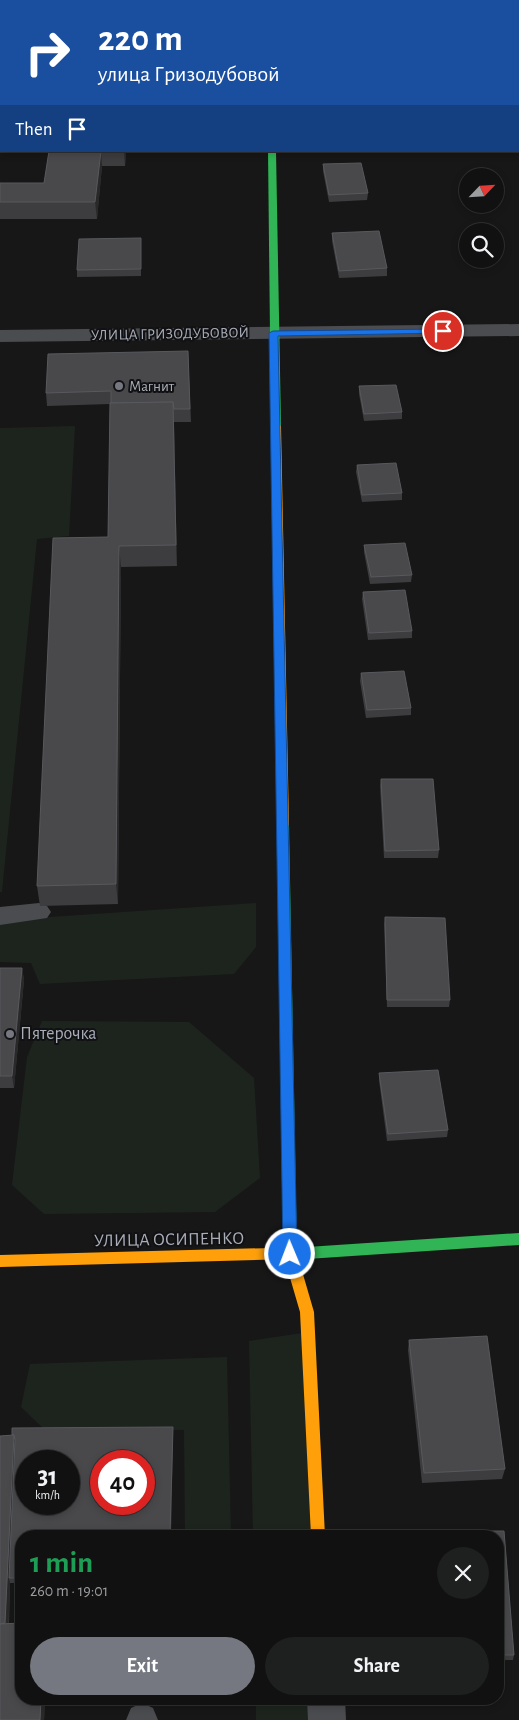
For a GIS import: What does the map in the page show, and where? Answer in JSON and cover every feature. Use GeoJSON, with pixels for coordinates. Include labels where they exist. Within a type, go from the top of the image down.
{"type":"FeatureCollection","features":[{"type":"Feature","properties":{"kind":"street"},"geometry":{"type":"LineString","coordinates":[[272,152],[273,333],[290,1254],[307,1312],[318,1530]]}},
{"type":"Feature","properties":{"kind":"street","name":"УЛИЦА ГРИЗОДУБОВОЙ"},"geometry":{"type":"LineString","coordinates":[[0,336],[519,330]]}},
{"type":"Feature","properties":{"kind":"street","name":"УЛИЦА ОСИПЕНКО"},"geometry":{"type":"LineString","coordinates":[[0,1261],[290,1254],[519,1239]]}},
{"type":"Feature","properties":{"kind":"street"},"geometry":{"type":"LineString","coordinates":[[326,1705],[326,1720]]}},
{"type":"Feature","properties":{"kind":"lane"},"geometry":{"type":"LineString","coordinates":[[0,916],[39,912]]}},
{"type":"Feature","properties":{"kind":"shaded area"},"geometry":{"type":"Polygon","coordinates":[[[75,426],[69,536],[37,539],[2,892],[0,892],[0,428],[75,426]]]}},
{"type":"Feature","properties":{"kind":"shaded area"},"geometry":{"type":"Polygon","coordinates":[[[256,903],[256,947],[234,974],[40,984],[31,963],[0,962],[0,922],[256,903]]]}},
{"type":"Feature","properties":{"kind":"shaded area"},"geometry":{"type":"Polygon","coordinates":[[[42,1021],[189,1022],[254,1078],[260,1178],[215,1212],[44,1214],[12,1185],[27,1057],[42,1021]]]}},
{"type":"Feature","properties":{"kind":"shaded area"},"geometry":{"type":"Polygon","coordinates":[[[302,1333],[311,1530],[253,1530],[249,1341],[302,1333]]]}},
{"type":"Feature","properties":{"kind":"shaded area"},"geometry":{"type":"Polygon","coordinates":[[[227,1357],[231,1530],[185,1530],[184,1430],[44,1429],[21,1407],[30,1364],[227,1357]]]}},
{"type":"Feature","properties":{"kind":"shaded area"},"geometry":{"type":"Polygon","coordinates":[[[256,1705],[319,1705],[320,1720],[256,1720],[256,1705]]]}},
{"type":"Feature","properties":{"kind":"building"},"geometry":{"type":"Polygon","coordinates":[[[49,152],[101,152],[95,202],[0,202],[0,183],[44,183],[49,152]]]}},
{"type":"Feature","properties":{"kind":"building"},"geometry":{"type":"Polygon","coordinates":[[[361,163],[368,193],[329,195],[323,164],[361,163]]]}},
{"type":"Feature","properties":{"kind":"building"},"geometry":{"type":"Polygon","coordinates":[[[379,231],[387,268],[339,271],[332,233],[379,231]]]}},
{"type":"Feature","properties":{"kind":"building"},"geometry":{"type":"Polygon","coordinates":[[[141,238],[141,269],[77,270],[79,239],[141,238]]]}},
{"type":"Feature","properties":{"kind":"building","name":"Магнит"},"geometry":{"type":"Polygon","coordinates":[[[188,351],[190,409],[174,409],[173,402],[111,403],[111,391],[46,393],[48,354],[188,351]]]}},
{"type":"Feature","properties":{"kind":"building"},"geometry":{"type":"Polygon","coordinates":[[[396,385],[402,412],[364,414],[359,386],[396,385]]]}},
{"type":"Feature","properties":{"kind":"building"},"geometry":{"type":"Polygon","coordinates":[[[173,402],[176,545],[119,546],[116,884],[37,886],[53,538],[108,537],[110,403],[173,402]]]}},
{"type":"Feature","properties":{"kind":"building"},"geometry":{"type":"Polygon","coordinates":[[[396,463],[402,493],[362,495],[357,465],[396,463]]]}},
{"type":"Feature","properties":{"kind":"building"},"geometry":{"type":"Polygon","coordinates":[[[405,543],[412,575],[371,577],[364,545],[405,543]]]}},
{"type":"Feature","properties":{"kind":"building"},"geometry":{"type":"Polygon","coordinates":[[[405,590],[412,631],[369,633],[363,592],[405,590]]]}},
{"type":"Feature","properties":{"kind":"building"},"geometry":{"type":"Polygon","coordinates":[[[404,671],[411,708],[367,710],[361,673],[404,671]]]}},
{"type":"Feature","properties":{"kind":"building"},"geometry":{"type":"Polygon","coordinates":[[[381,779],[433,779],[439,850],[385,851],[381,779]]]}},
{"type":"Feature","properties":{"kind":"building"},"geometry":{"type":"Polygon","coordinates":[[[385,917],[445,918],[450,1000],[387,1000],[385,917]]]}},
{"type":"Feature","properties":{"kind":"building","name":"Пятерочка"},"geometry":{"type":"Polygon","coordinates":[[[0,968],[22,968],[12,1076],[0,1076],[0,968]]]}},
{"type":"Feature","properties":{"kind":"building"},"geometry":{"type":"Polygon","coordinates":[[[438,1070],[448,1130],[388,1134],[379,1073],[438,1070]]]}},
{"type":"Feature","properties":{"kind":"building"},"geometry":{"type":"Polygon","coordinates":[[[487,1336],[505,1469],[424,1473],[409,1340],[487,1336]]]}},
{"type":"Feature","properties":{"kind":"building"},"geometry":{"type":"Polygon","coordinates":[[[173,1427],[170,1530],[15,1530],[15,1578],[9,1578],[14,1435],[12,1435],[12,1428],[173,1427]]]}},
{"type":"Feature","properties":{"kind":"building"},"geometry":{"type":"Polygon","coordinates":[[[14,1435],[5,1623],[0,1624],[0,1436],[14,1435]]]}},
{"type":"Feature","properties":{"kind":"building"},"geometry":{"type":"Polygon","coordinates":[[[504,1531],[514,1655],[504,1655],[504,1531]]]}},
{"type":"Feature","properties":{"kind":"building"},"geometry":{"type":"Polygon","coordinates":[[[15,1623],[15,1705],[41,1705],[40,1720],[0,1720],[0,1624],[15,1623]]]}},
{"type":"Feature","properties":{"kind":"traffic: fast"},"geometry":{"type":"LineString","coordinates":[[272,152],[276,426]]}},
{"type":"Feature","properties":{"kind":"traffic: fast"},"geometry":{"type":"LineString","coordinates":[[283,825],[290,1254],[293,1264]]}},
{"type":"Feature","properties":{"kind":"traffic: fast"},"geometry":{"type":"LineString","coordinates":[[307,1253],[519,1239]]}},
{"type":"Feature","properties":{"kind":"traffic: slow"},"geometry":{"type":"LineString","coordinates":[[276,426],[283,825]]}},
{"type":"Feature","properties":{"kind":"traffic: slow"},"geometry":{"type":"LineString","coordinates":[[0,1261],[307,1253]]}},
{"type":"Feature","properties":{"kind":"traffic: slow"},"geometry":{"type":"LineString","coordinates":[[293,1264],[307,1312],[318,1530]]}},
{"type":"Feature","properties":{"kind":"place","name":"Магнит"},"geometry":{"type":"Point","coordinates":[119,386]}},
{"type":"Feature","properties":{"kind":"place","name":"Пятерочка"},"geometry":{"type":"Point","coordinates":[10,1034]}},
{"type":"Feature","properties":{"kind":"route"},"geometry":{"type":"LineString","coordinates":[[290,1254],[273,333],[443,331]]}}]}
